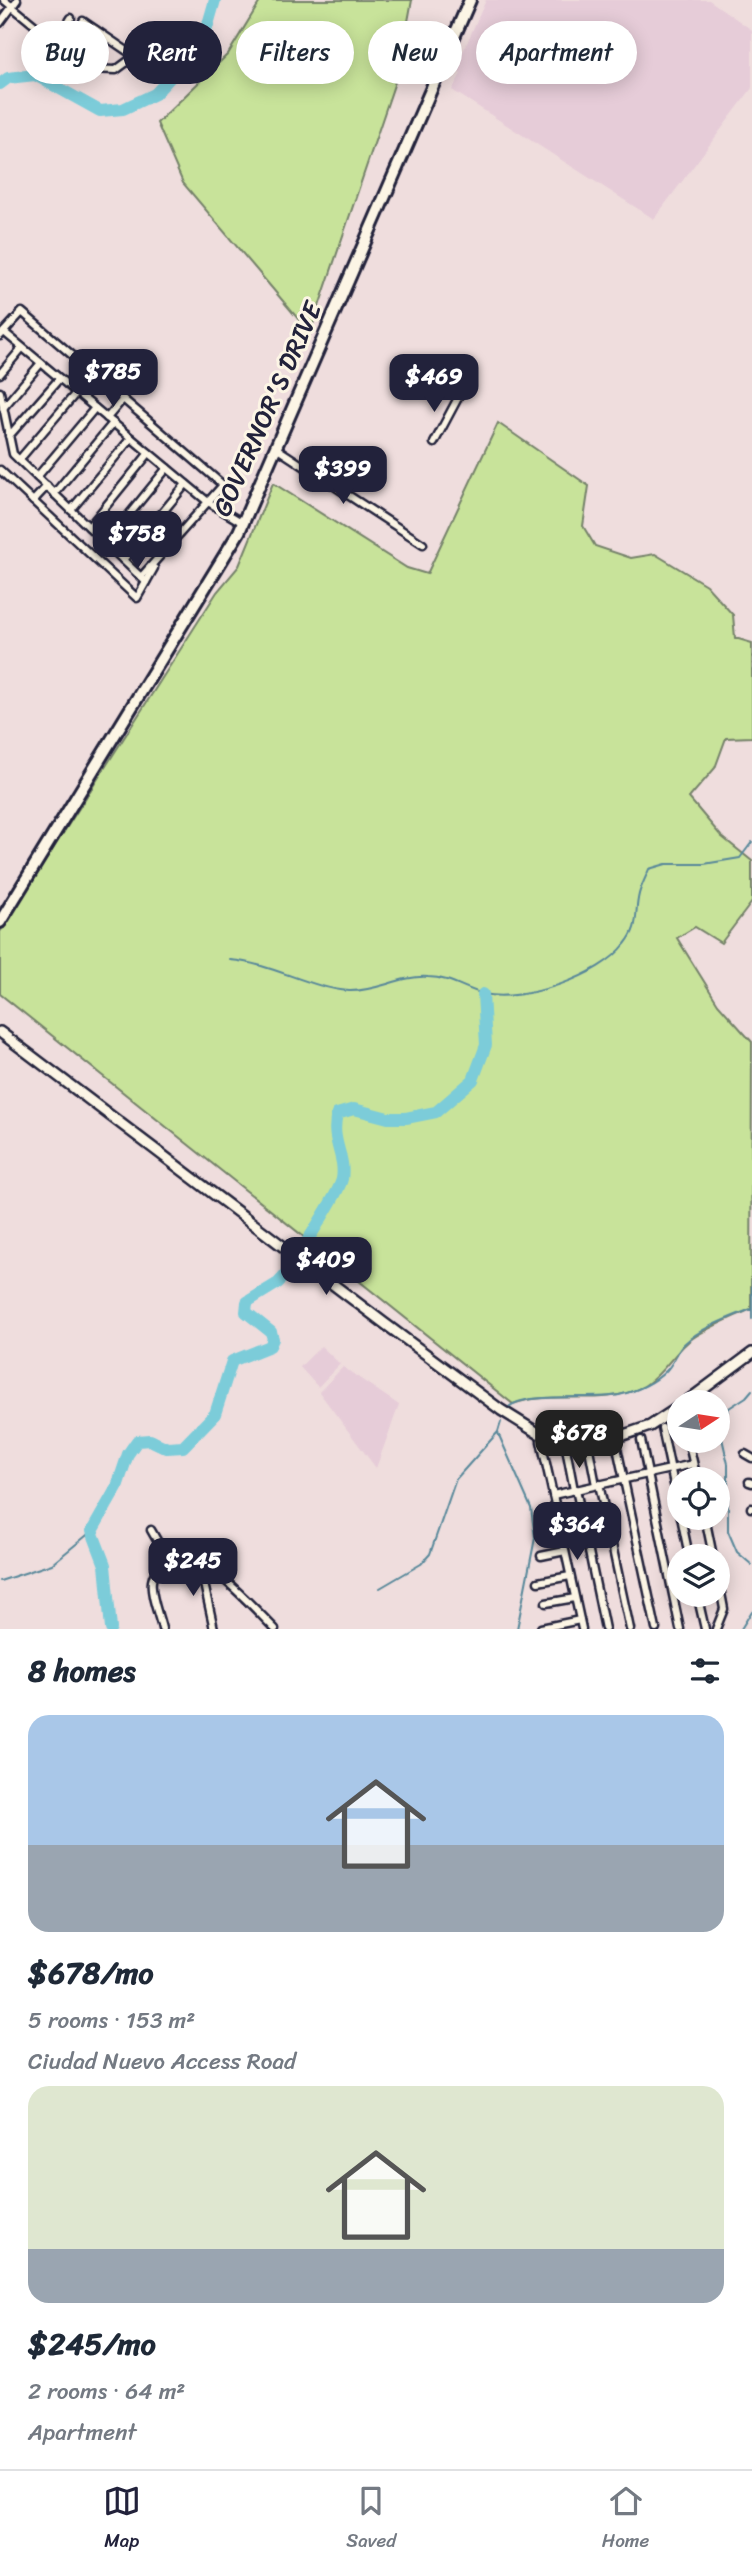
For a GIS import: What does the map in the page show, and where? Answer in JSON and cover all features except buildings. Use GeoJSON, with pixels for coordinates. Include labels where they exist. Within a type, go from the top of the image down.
{"type":"FeatureCollection","features":[{"type":"Feature","properties":{"kind":"main road","name":"GOVERNOR'S DRIVE"},"geometry":{"type":"LineString","coordinates":[[0,922],[243,523],[470,0]]}},
{"type":"Feature","properties":{"kind":"street"},"geometry":{"type":"LineString","coordinates":[[4,0],[29,21]]}},
{"type":"Feature","properties":{"kind":"street"},"geometry":{"type":"LineString","coordinates":[[0,23],[17,0]]}},
{"type":"Feature","properties":{"kind":"street"},"geometry":{"type":"LineString","coordinates":[[0,470],[137,598],[144,580],[160,556],[208,502],[223,485],[22,312],[2,335],[41,363],[208,502],[243,523]]}},
{"type":"Feature","properties":{"kind":"street"},"geometry":{"type":"LineString","coordinates":[[0,374],[22,348]]}},
{"type":"Feature","properties":{"kind":"street"},"geometry":{"type":"LineString","coordinates":[[4,408],[41,363]]}},
{"type":"Feature","properties":{"kind":"street"},"geometry":{"type":"LineString","coordinates":[[9,436],[59,379]]}},
{"type":"Feature","properties":{"kind":"street"},"geometry":{"type":"LineString","coordinates":[[0,392],[13,454],[144,580]]}},
{"type":"Feature","properties":{"kind":"street"},"geometry":{"type":"LineString","coordinates":[[19,460],[76,393]]}},
{"type":"Feature","properties":{"kind":"street"},"geometry":{"type":"LineString","coordinates":[[434,443],[459,396]]}},
{"type":"Feature","properties":{"kind":"street"},"geometry":{"type":"LineString","coordinates":[[107,418],[123,399]]}},
{"type":"Feature","properties":{"kind":"street"},"geometry":{"type":"LineString","coordinates":[[37,477],[95,408]]}},
{"type":"Feature","properties":{"kind":"street"},"geometry":{"type":"LineString","coordinates":[[54,494],[113,423]]}},
{"type":"Feature","properties":{"kind":"street"},"geometry":{"type":"LineString","coordinates":[[71,510],[131,438]]}},
{"type":"Feature","properties":{"kind":"street"},"geometry":{"type":"LineString","coordinates":[[276,448],[424,544]]}},
{"type":"Feature","properties":{"kind":"street"},"geometry":{"type":"LineString","coordinates":[[89,527],[149,453]]}},
{"type":"Feature","properties":{"kind":"street"},"geometry":{"type":"LineString","coordinates":[[106,543],[167,468]]}},
{"type":"Feature","properties":{"kind":"street"},"geometry":{"type":"LineString","coordinates":[[123,560],[186,484]]}},
{"type":"Feature","properties":{"kind":"street"},"geometry":{"type":"LineString","coordinates":[[33,501],[47,486]]}},
{"type":"Feature","properties":{"kind":"street"},"geometry":{"type":"LineString","coordinates":[[0,1032],[513,1418],[538,1433],[558,1438],[594,1441],[615,1438],[650,1426],[667,1415]]}},
{"type":"Feature","properties":{"kind":"street"},"geometry":{"type":"LineString","coordinates":[[702,1390],[752,1353]]}},
{"type":"Feature","properties":{"kind":"street"},"geometry":{"type":"LineString","coordinates":[[662,1427],[671,1467]]}},
{"type":"Feature","properties":{"kind":"street"},"geometry":{"type":"LineString","coordinates":[[615,1438],[656,1629]]}},
{"type":"Feature","properties":{"kind":"street"},"geometry":{"type":"LineString","coordinates":[[641,1440],[680,1629]]}},
{"type":"Feature","properties":{"kind":"street"},"geometry":{"type":"LineString","coordinates":[[541,1441],[582,1629]]}},
{"type":"Feature","properties":{"kind":"street"},"geometry":{"type":"LineString","coordinates":[[566,1448],[605,1629]]}},
{"type":"Feature","properties":{"kind":"street"},"geometry":{"type":"LineString","coordinates":[[589,1449],[630,1629]]}},
{"type":"Feature","properties":{"kind":"street"},"geometry":{"type":"LineString","coordinates":[[691,1453],[695,1467]]}},
{"type":"Feature","properties":{"kind":"street"},"geometry":{"type":"LineString","coordinates":[[680,1467],[694,1464]]}},
{"type":"Feature","properties":{"kind":"street"},"geometry":{"type":"LineString","coordinates":[[553,1494],[667,1470]]}},
{"type":"Feature","properties":{"kind":"street"},"geometry":{"type":"LineString","coordinates":[[151,1530],[167,1558]]}},
{"type":"Feature","properties":{"kind":"street"},"geometry":{"type":"LineString","coordinates":[[541,1556],[565,1552]]}},
{"type":"Feature","properties":{"kind":"street"},"geometry":{"type":"LineString","coordinates":[[162,1629],[151,1582],[154,1572],[167,1558],[180,1555],[199,1561],[275,1629]]}},
{"type":"Feature","properties":{"kind":"street"},"geometry":{"type":"LineString","coordinates":[[199,1561],[214,1629]]}},
{"type":"Feature","properties":{"kind":"street"},"geometry":{"type":"LineString","coordinates":[[538,1582],[570,1576]]}},
{"type":"Feature","properties":{"kind":"street"},"geometry":{"type":"LineString","coordinates":[[545,1603],[575,1598]]}},
{"type":"Feature","properties":{"kind":"street"},"geometry":{"type":"LineString","coordinates":[[700,1607],[705,1629]]}},
{"type":"Feature","properties":{"kind":"street"},"geometry":{"type":"LineString","coordinates":[[716,1629],[724,1607]]}},
{"type":"Feature","properties":{"kind":"street"},"geometry":{"type":"LineString","coordinates":[[265,1619],[267,1629]]}},
{"type":"Feature","properties":{"kind":"street"},"geometry":{"type":"LineString","coordinates":[[541,1628],[580,1620]]}},
{"type":"Feature","properties":{"kind":"shaded area"},"geometry":{"type":"Polygon","coordinates":[[[486,0],[709,0],[752,30],[752,88],[654,219],[452,90],[455,84],[462,84],[462,54],[476,23],[476,84],[637,84],[637,21],[477,21],[486,0]]]}},
{"type":"Feature","properties":{"kind":"shaded area"},"geometry":{"type":"Polygon","coordinates":[[[321,1346],[340,1364],[318,1387],[300,1367],[321,1346]]]}},
{"type":"Feature","properties":{"kind":"shaded area"},"geometry":{"type":"Polygon","coordinates":[[[343,1367],[399,1405],[376,1468],[319,1392],[343,1367]]]}},
{"type":"Feature","properties":{"kind":"green space"},"geometry":{"type":"Polygon","coordinates":[[[261,0],[412,0],[408,21],[368,21],[368,84],[394,84],[310,333],[183,183],[157,123],[197,84],[222,84],[222,60],[236,41],[236,84],[354,84],[354,21],[248,21],[261,0]]]}},
{"type":"Feature","properties":{"kind":"green space"},"geometry":{"type":"Polygon","coordinates":[[[498,423],[589,486],[583,526],[595,546],[631,558],[655,554],[706,585],[733,615],[735,638],[752,643],[752,737],[726,738],[715,768],[689,798],[721,836],[752,861],[752,902],[721,943],[695,927],[677,938],[718,1004],[752,1042],[751,1309],[693,1338],[651,1381],[629,1392],[612,1396],[545,1398],[513,1404],[0,994],[0,932],[217,592],[239,566],[273,483],[407,568],[427,574],[498,423]]]}},
{"type":"Feature","properties":{"kind":"waterway"},"geometry":{"type":"LineString","coordinates":[[0,84],[8,78],[35,75],[100,111],[123,109],[155,94],[203,42],[215,0]]}},
{"type":"Feature","properties":{"kind":"waterway"},"geometry":{"type":"LineString","coordinates":[[230,960],[349,991],[418,977],[450,981],[484,994],[500,996],[539,991],[598,967],[625,944],[635,926],[639,894],[649,869],[666,864],[704,864],[740,858],[752,842]]}},
{"type":"Feature","properties":{"kind":"waterway"},"geometry":{"type":"LineString","coordinates":[[304,1247],[331,1203],[342,1179],[342,1163],[335,1133],[337,1114],[354,1109],[388,1118],[406,1118],[436,1112],[473,1080],[486,1045],[483,994]]}},
{"type":"Feature","properties":{"kind":"waterway"},"geometry":{"type":"LineString","coordinates":[[111,1629],[105,1565],[92,1531],[117,1487],[128,1454],[137,1441],[150,1440],[167,1448],[183,1447],[215,1414],[232,1361],[270,1346],[273,1339],[271,1332],[246,1312],[247,1302],[278,1283],[292,1268]]}},
{"type":"Feature","properties":{"kind":"waterway"},"geometry":{"type":"LineString","coordinates":[[752,1281],[752,1319]]}},
{"type":"Feature","properties":{"kind":"waterway"},"geometry":{"type":"LineString","coordinates":[[509,1407],[529,1400],[619,1395],[638,1389],[666,1371],[691,1338],[751,1309]]}},
{"type":"Feature","properties":{"kind":"waterway"},"geometry":{"type":"LineString","coordinates":[[752,1390],[729,1408],[721,1434],[728,1464],[728,1531],[737,1552],[752,1565]]}},
{"type":"Feature","properties":{"kind":"waterway"},"geometry":{"type":"LineString","coordinates":[[380,1588],[421,1564],[430,1554],[456,1479],[498,1432],[501,1422]]}},
{"type":"Feature","properties":{"kind":"waterway"},"geometry":{"type":"LineString","coordinates":[[498,1433],[531,1508],[535,1538],[517,1629]]}},
{"type":"Feature","properties":{"kind":"waterway"},"geometry":{"type":"LineString","coordinates":[[0,1581],[52,1564],[92,1531]]}},
{"type":"Feature","properties":{"kind":"waterway"},"geometry":{"type":"LineString","coordinates":[[741,1629],[752,1611]]}}]}
